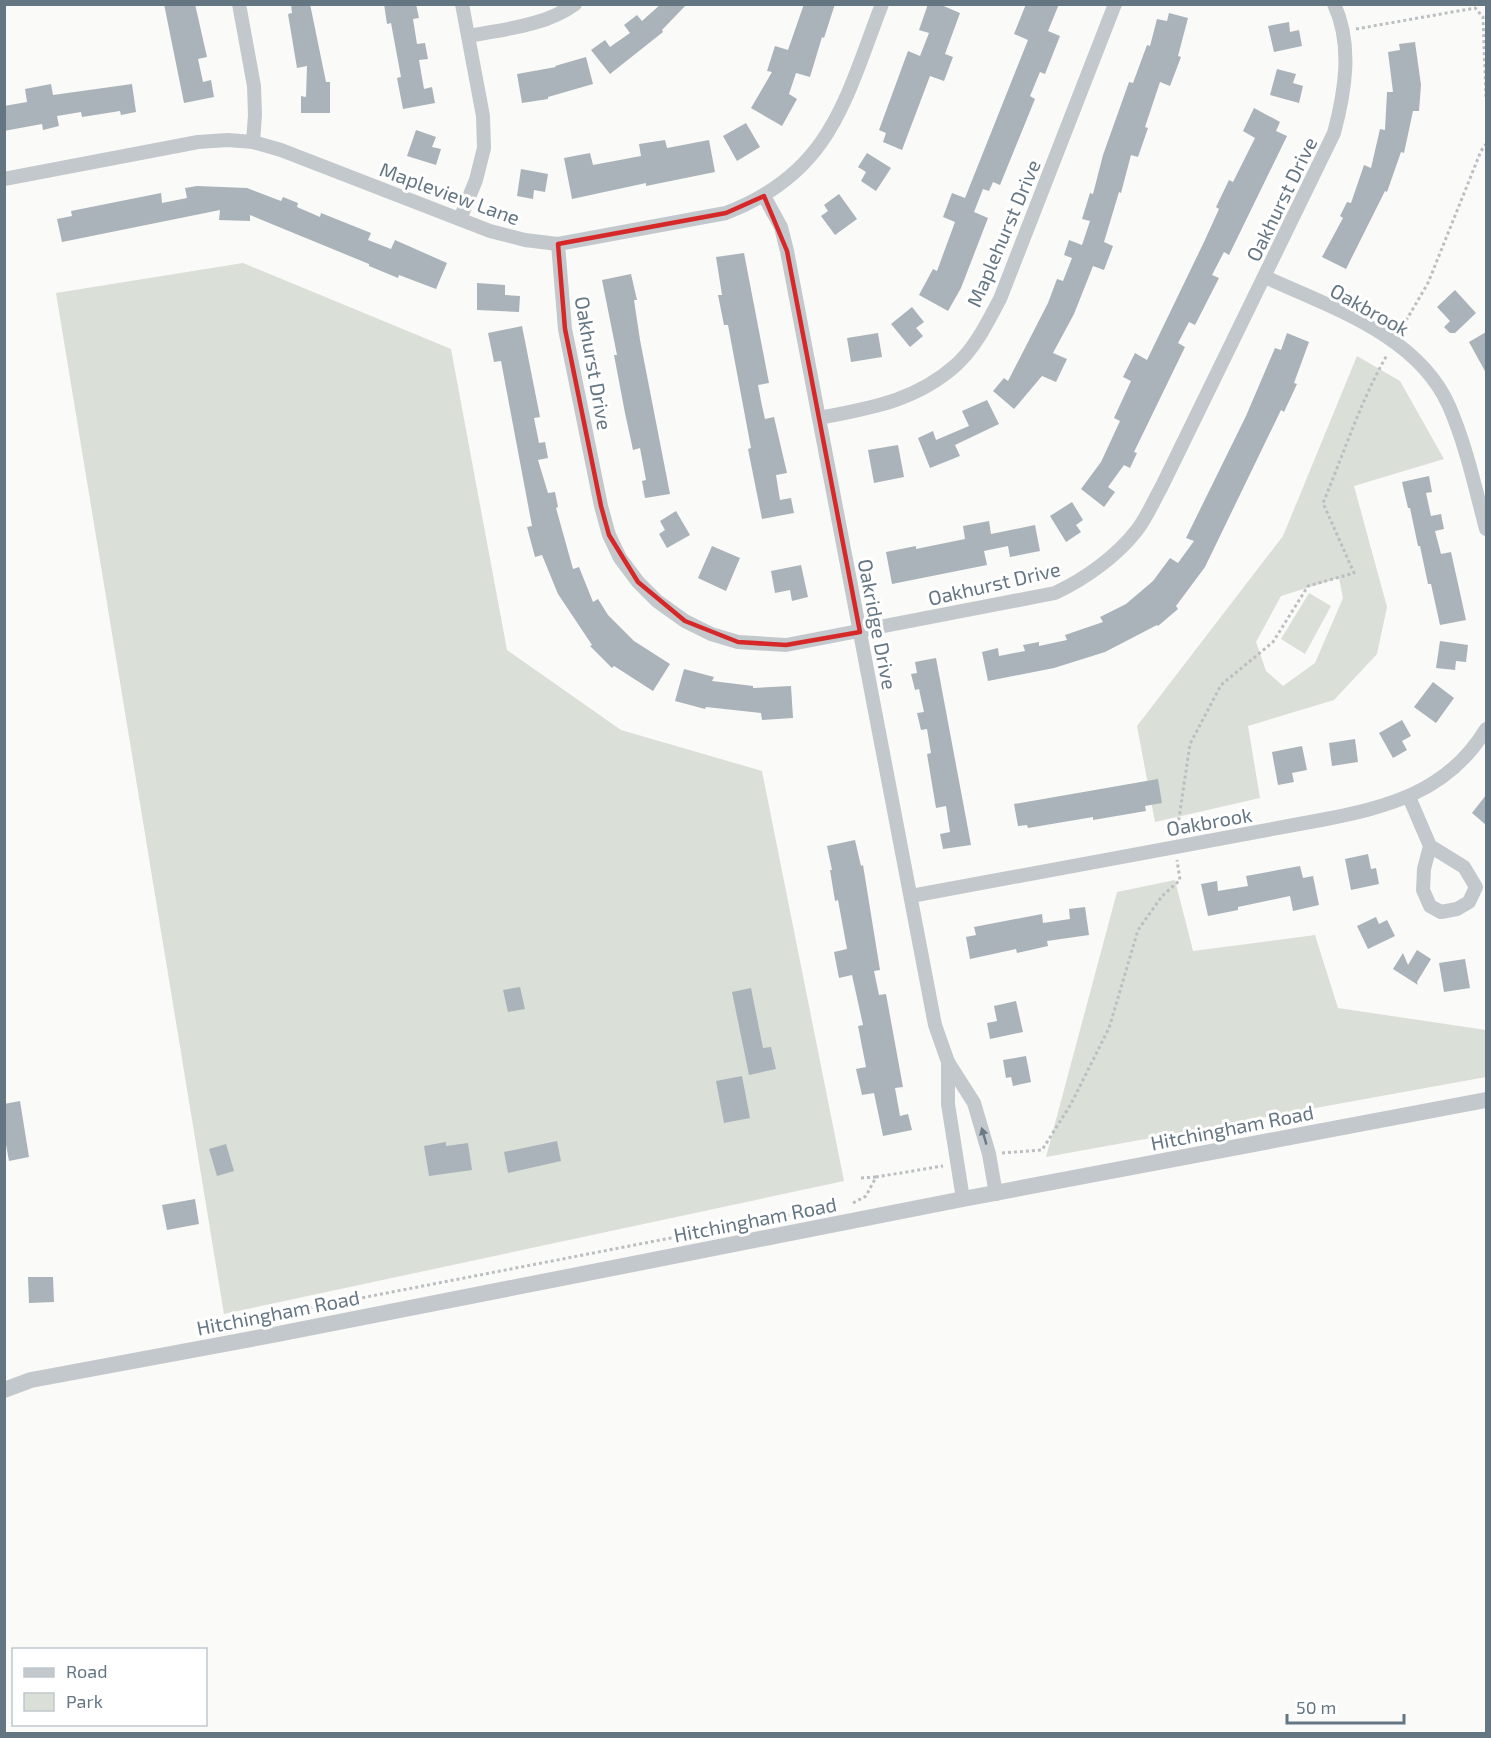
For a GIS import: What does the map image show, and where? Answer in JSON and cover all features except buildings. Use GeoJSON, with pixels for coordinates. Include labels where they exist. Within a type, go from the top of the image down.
{"type":"FeatureCollection","features":[{"type":"Feature","properties":{"kind":"street"},"geometry":{"type":"LineString","coordinates":[[238,4],[254,86],[253,142]]}},
{"type":"Feature","properties":{"kind":"street"},"geometry":{"type":"LineString","coordinates":[[460,219],[476,180],[484,148],[483,116],[462,4]]}},
{"type":"Feature","properties":{"kind":"street"},"geometry":{"type":"LineString","coordinates":[[469,36],[544,20],[563,13],[575,4]]}},
{"type":"Feature","properties":{"kind":"street","name":"Mapleview Lane"},"geometry":{"type":"LineString","coordinates":[[4,179],[198,142],[228,140],[253,142],[281,150],[490,231],[525,240],[558,244],[726,213],[764,196],[781,185],[808,161],[823,141],[844,100],[882,4]]}},
{"type":"Feature","properties":{"kind":"street","name":"Maplehurst Drive"},"geometry":{"type":"LineString","coordinates":[[819,418],[880,406],[906,397],[958,364],[979,337],[1000,299],[1115,4]]}},
{"type":"Feature","properties":{"kind":"street","name":"Oakhurst Drive"},"geometry":{"type":"LineString","coordinates":[[558,244],[565,329],[609,535],[620,558],[638,582],[657,601],[685,621],[711,634],[738,642],[786,645],[1055,593],[1073,585],[1117,551],[1138,529],[1161,488],[1334,133],[1341,107],[1346,63],[1342,31],[1334,4]]}},
{"type":"Feature","properties":{"kind":"street","name":"Oakridge Drive"},"geometry":{"type":"LineString","coordinates":[[764,196],[781,227],[787,251],[936,1025],[948,1062],[974,1103],[989,1155],[996,1194]]}},
{"type":"Feature","properties":{"kind":"street","name":"Oakbrook"},"geometry":{"type":"LineString","coordinates":[[1265,277],[1355,319],[1394,341],[1421,363],[1448,404],[1462,438],[1482,497],[1486,529]]}},
{"type":"Feature","properties":{"kind":"street","name":"Oakbrook"},"geometry":{"type":"LineString","coordinates":[[911,896],[1362,812],[1409,797],[1428,787],[1454,767],[1472,749],[1486,729]]}},
{"type":"Feature","properties":{"kind":"street"},"geometry":{"type":"LineString","coordinates":[[1409,797],[1430,846],[1464,867],[1476,887],[1469,902],[1457,909],[1441,912],[1430,906],[1423,890],[1424,868],[1430,846]]}},
{"type":"Feature","properties":{"kind":"street","name":"Oakridge Drive"},"geometry":{"type":"LineString","coordinates":[[948,1062],[948,1104],[963,1199]]}},
{"type":"Feature","properties":{"kind":"street","name":"Hitchingham Road"},"geometry":{"type":"LineString","coordinates":[[4,1390],[31,1380],[1486,1100]]}},
{"type":"Feature","properties":{"kind":"street","name":"Hitchingham Road"},"geometry":{"type":"LineString","coordinates":[[4,1378],[31,1380]]}},
{"type":"Feature","properties":{"kind":"path"},"geometry":{"type":"LineString","coordinates":[[1342,31],[1475,6],[1483,17],[1486,98]]}},
{"type":"Feature","properties":{"kind":"path"},"geometry":{"type":"LineString","coordinates":[[989,1155],[1042,1150],[1071,1104],[1109,1028],[1138,930],[1162,896],[1180,880],[1176,858],[1178,825],[1190,744],[1221,685],[1273,642],[1308,586],[1354,573],[1323,503],[1348,444],[1358,411],[1394,341],[1428,283],[1481,151],[1486,144]]}},
{"type":"Feature","properties":{"kind":"path"},"geometry":{"type":"LineString","coordinates":[[861,1178],[920,1171],[958,1163]]}},
{"type":"Feature","properties":{"kind":"path"},"geometry":{"type":"LineString","coordinates":[[845,1204],[856,1202],[866,1196],[876,1177]]}},
{"type":"Feature","properties":{"kind":"path"},"geometry":{"type":"LineString","coordinates":[[268,1316],[812,1211]]}},
{"type":"Feature","properties":{"kind":"highlighted area"},"geometry":{"type":"Polygon","coordinates":[[[764,196],[787,251],[860,632],[786,645],[738,642],[685,621],[638,582],[609,535],[601,506],[565,329],[558,244],[726,213],[764,196]]]}},
{"type":"Feature","properties":{"kind":"green space"},"geometry":{"type":"Polygon","coordinates":[[[243,263],[451,349],[507,650],[621,730],[762,771],[844,1181],[224,1314],[56,293],[243,263]]]}},
{"type":"Feature","properties":{"kind":"green space"},"geometry":{"type":"Polygon","coordinates":[[[1357,356],[1400,381],[1444,459],[1354,486],[1387,607],[1377,654],[1334,700],[1248,726],[1260,798],[1155,822],[1137,726],[1283,536],[1357,356]],[[1339,578],[1281,596],[1256,642],[1266,671],[1283,686],[1315,663],[1343,598],[1339,578]]]}},
{"type":"Feature","properties":{"kind":"green space"},"geometry":{"type":"Polygon","coordinates":[[[1309,593],[1331,606],[1305,654],[1281,639],[1309,593]]]}},
{"type":"Feature","properties":{"kind":"green space"},"geometry":{"type":"Polygon","coordinates":[[[1175,880],[1193,951],[1315,935],[1338,1008],[1486,1030],[1486,1077],[1046,1157],[1117,892],[1175,880]]]}}]}
